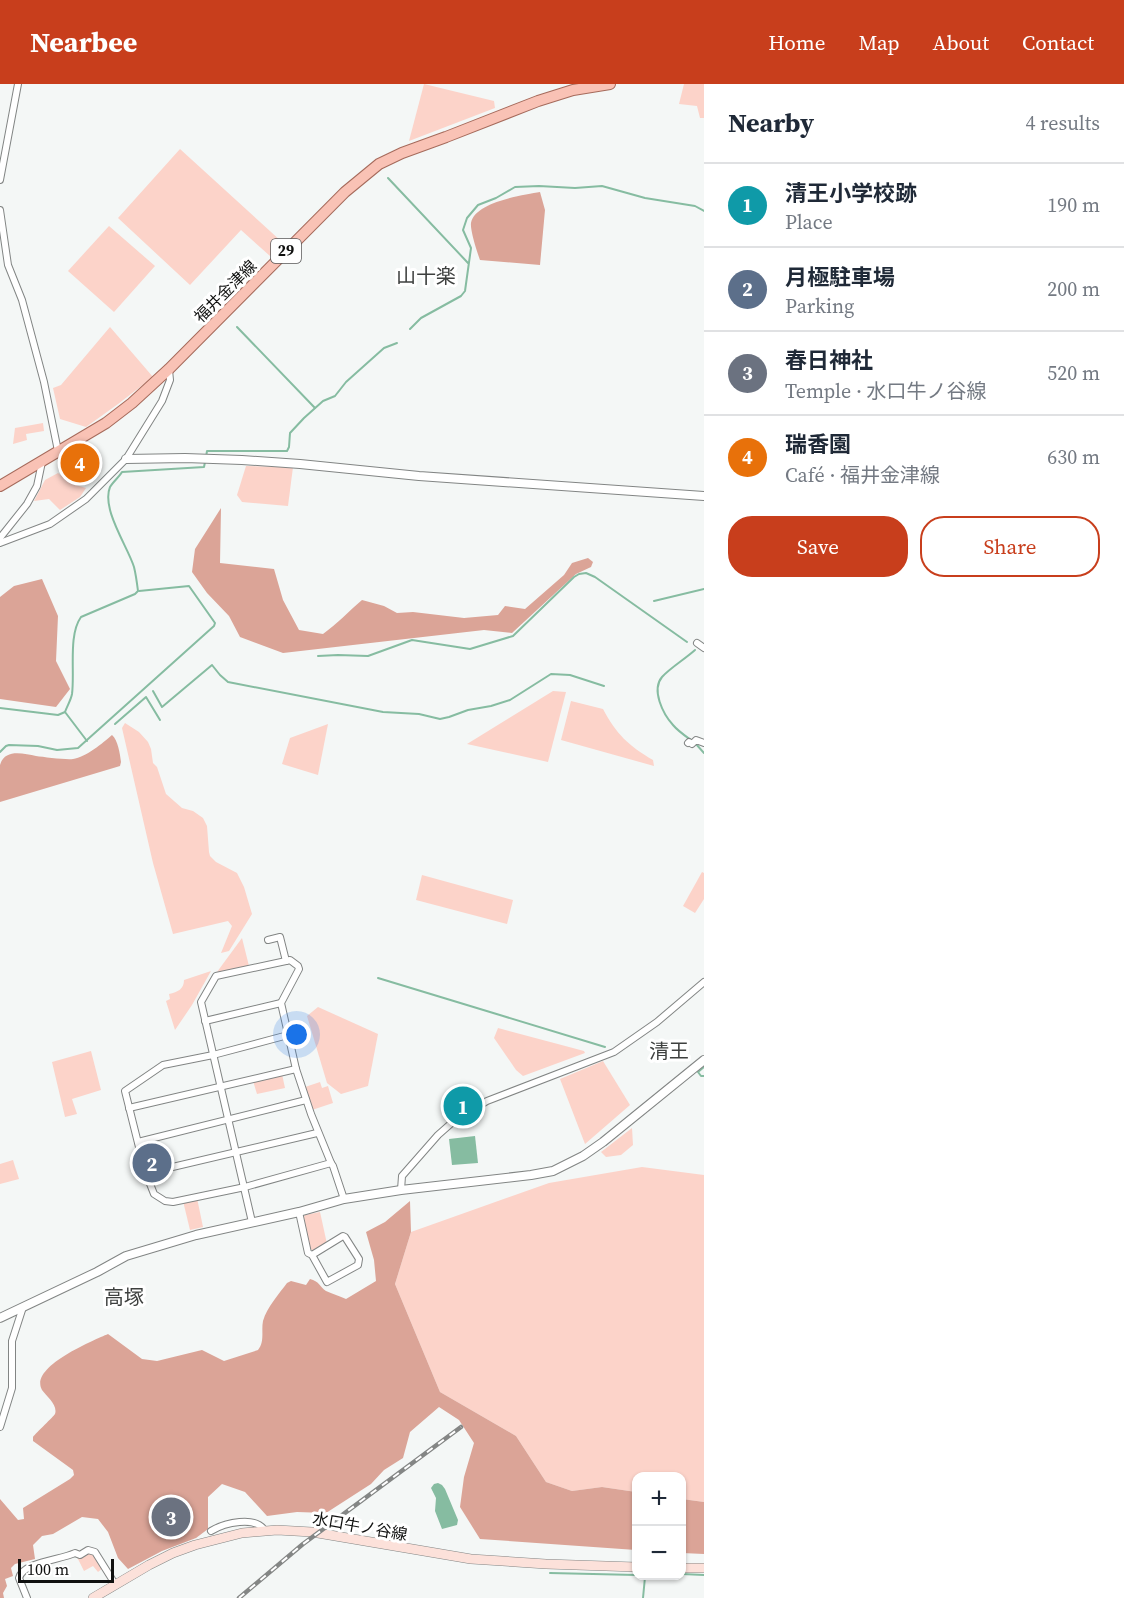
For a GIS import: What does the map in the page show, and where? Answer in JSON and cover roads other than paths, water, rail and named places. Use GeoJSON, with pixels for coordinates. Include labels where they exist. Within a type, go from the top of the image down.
{"type":"FeatureCollection","features":[{"type":"Feature","properties":{"kind":"main road","name":"福井金津線"},"geometry":{"type":"LineString","coordinates":[[0,486],[112,419],[132,403],[169,369],[345,192],[379,164],[538,101],[573,90],[610,84]]}},
{"type":"Feature","properties":{"kind":"main road","name":"水口牛ノ谷線"},"geometry":{"type":"LineString","coordinates":[[93,1598],[173,1553],[242,1533],[277,1530],[312,1532],[471,1559],[632,1567]]}},
{"type":"Feature","properties":{"kind":"main road"},"geometry":{"type":"LineString","coordinates":[[686,1568],[704,1568]]}},
{"type":"Feature","properties":{"kind":"street"},"geometry":{"type":"LineString","coordinates":[[0,180],[18,84]]}},
{"type":"Feature","properties":{"kind":"street"},"geometry":{"type":"LineString","coordinates":[[0,210],[8,265],[22,300],[44,382],[58,451]]}},
{"type":"Feature","properties":{"kind":"street"},"geometry":{"type":"LineString","coordinates":[[0,543],[50,524],[86,499],[126,459],[162,401],[170,380],[169,369]]}},
{"type":"Feature","properties":{"kind":"street"},"geometry":{"type":"LineString","coordinates":[[126,459],[242,460],[419,476],[704,496]]}},
{"type":"Feature","properties":{"kind":"street"},"geometry":{"type":"LineString","coordinates":[[0,538],[27,504],[37,486],[42,461]]}},
{"type":"Feature","properties":{"kind":"street"},"geometry":{"type":"LineString","coordinates":[[698,643],[704,648]]}},
{"type":"Feature","properties":{"kind":"street"},"geometry":{"type":"LineString","coordinates":[[688,743],[692,744],[696,740],[704,743]]}},
{"type":"Feature","properties":{"kind":"street"},"geometry":{"type":"LineString","coordinates":[[268,940],[280,937],[286,961]]}},
{"type":"Feature","properties":{"kind":"street"},"geometry":{"type":"LineString","coordinates":[[252,1222],[201,1002],[216,976],[290,960],[298,966],[299,969],[281,1003],[296,1069],[317,1133],[333,1166],[344,1199]]}},
{"type":"Feature","properties":{"kind":"street"},"geometry":{"type":"LineString","coordinates":[[401,1190],[402,1176],[438,1135],[455,1120],[488,1101],[614,1052],[657,1022],[704,982]]}},
{"type":"Feature","properties":{"kind":"street"},"geometry":{"type":"LineString","coordinates":[[205,1021],[281,1003]]}},
{"type":"Feature","properties":{"kind":"street"},"geometry":{"type":"LineString","coordinates":[[288,1035],[213,1055],[163,1065],[125,1091],[147,1173],[154,1194],[165,1201],[173,1202],[245,1187],[330,1163]]}},
{"type":"Feature","properties":{"kind":"street"},"geometry":{"type":"LineString","coordinates":[[0,1318],[126,1256],[196,1235],[299,1212],[344,1199],[553,1171],[583,1156],[603,1142],[704,1060]]}},
{"type":"Feature","properties":{"kind":"street"},"geometry":{"type":"LineString","coordinates":[[129,1108],[296,1069]]}},
{"type":"Feature","properties":{"kind":"street"},"geometry":{"type":"LineString","coordinates":[[138,1142],[306,1100]]}},
{"type":"Feature","properties":{"kind":"street"},"geometry":{"type":"LineString","coordinates":[[147,1173],[317,1133]]}},
{"type":"Feature","properties":{"kind":"street"},"geometry":{"type":"LineString","coordinates":[[299,1212],[308,1252],[327,1282],[357,1264],[359,1259],[343,1236],[312,1255]]}},
{"type":"Feature","properties":{"kind":"street"},"geometry":{"type":"LineString","coordinates":[[0,1427],[12,1388],[12,1341],[23,1307]]}},
{"type":"Feature","properties":{"kind":"street"},"geometry":{"type":"LineString","coordinates":[[211,1531],[220,1525],[236,1522],[260,1525],[265,1531]]}},
{"type":"Feature","properties":{"kind":"street"},"geometry":{"type":"LineString","coordinates":[[27,1598],[19,1578],[21,1571],[75,1553],[80,1555],[88,1550],[95,1552],[115,1584]]}},
{"type":"Feature","properties":{"kind":"waterway"},"geometry":{"type":"LineString","coordinates":[[388,178],[468,263]]}},
{"type":"Feature","properties":{"kind":"waterway"},"geometry":{"type":"LineString","coordinates":[[410,329],[421,318],[461,296],[465,291],[471,248],[463,230],[467,218],[478,205],[515,187],[602,186],[645,198],[695,206],[704,211]]}},
{"type":"Feature","properties":{"kind":"waterway"},"geometry":{"type":"LineString","coordinates":[[237,327],[315,408]]}},
{"type":"Feature","properties":{"kind":"waterway"},"geometry":{"type":"LineString","coordinates":[[206,457],[207,451],[287,451],[290,433],[304,418],[323,401],[335,396],[346,382],[384,348],[397,343]]}},
{"type":"Feature","properties":{"kind":"waterway"},"geometry":{"type":"LineString","coordinates":[[0,708],[58,715],[65,712],[72,694],[73,643],[81,617],[138,591],[134,567],[116,528],[109,506],[110,487],[122,472],[204,467],[205,462]]}},
{"type":"Feature","properties":{"kind":"waterway"},"geometry":{"type":"LineString","coordinates":[[318,656],[368,656],[412,640],[470,649],[513,636],[574,577],[586,573],[687,642]]}},
{"type":"Feature","properties":{"kind":"waterway"},"geometry":{"type":"LineString","coordinates":[[0,752],[9,745],[38,746],[57,750],[78,748],[214,626],[215,623],[189,586],[139,591]]}},
{"type":"Feature","properties":{"kind":"waterway"},"geometry":{"type":"LineString","coordinates":[[654,601],[704,589]]}},
{"type":"Feature","properties":{"kind":"waterway"},"geometry":{"type":"LineString","coordinates":[[691,740],[669,720],[660,702],[658,688],[662,677],[695,650]]}},
{"type":"Feature","properties":{"kind":"waterway"},"geometry":{"type":"LineString","coordinates":[[153,691],[162,707],[212,665],[228,682],[383,712],[419,714],[440,719],[510,700],[551,674],[570,675],[604,686]]}},
{"type":"Feature","properties":{"kind":"waterway"},"geometry":{"type":"LineString","coordinates":[[115,724],[146,697],[160,720]]}},
{"type":"Feature","properties":{"kind":"waterway"},"geometry":{"type":"LineString","coordinates":[[65,712],[87,741]]}},
{"type":"Feature","properties":{"kind":"waterway"},"geometry":{"type":"LineString","coordinates":[[696,744],[704,753]]}},
{"type":"Feature","properties":{"kind":"waterway"},"geometry":{"type":"LineString","coordinates":[[378,978],[605,1047]]}},
{"type":"Feature","properties":{"kind":"waterway"},"geometry":{"type":"LineString","coordinates":[[704,1067],[698,1072],[704,1076]]}},
{"type":"Feature","properties":{"kind":"waterway"},"geometry":{"type":"LineString","coordinates":[[550,1573],[632,1575]]}},
{"type":"Feature","properties":{"kind":"waterway"},"geometry":{"type":"LineString","coordinates":[[686,1574],[704,1575]]}},
{"type":"Feature","properties":{"kind":"waterway"},"geometry":{"type":"LineString","coordinates":[[643,1598],[645,1580]]}},
{"type":"Feature","properties":{"kind":"railway"},"geometry":{"type":"LineString","coordinates":[[239,1598],[303,1544],[461,1427]]}},
{"type":"Feature","properties":{"kind":"place","name":"瑞香園"},"geometry":{"type":"Point","coordinates":[80,463]}},
{"type":"Feature","properties":{"kind":"place","name":"清王小学校跡"},"geometry":{"type":"Point","coordinates":[463,1106]}},
{"type":"Feature","properties":{"kind":"place","name":"月極駐車場"},"geometry":{"type":"Point","coordinates":[152,1163]}},
{"type":"Feature","properties":{"kind":"place","name":"春日神社"},"geometry":{"type":"Point","coordinates":[171,1517]}},
{"type":"Feature","properties":{"kind":"district","name":"山十楽"},"geometry":{"type":"Point","coordinates":[426,276]}},
{"type":"Feature","properties":{"kind":"district","name":"清王"},"geometry":{"type":"Point","coordinates":[669,1051]}},
{"type":"Feature","properties":{"kind":"district","name":"高塚"},"geometry":{"type":"Point","coordinates":[124,1297]}}]}
